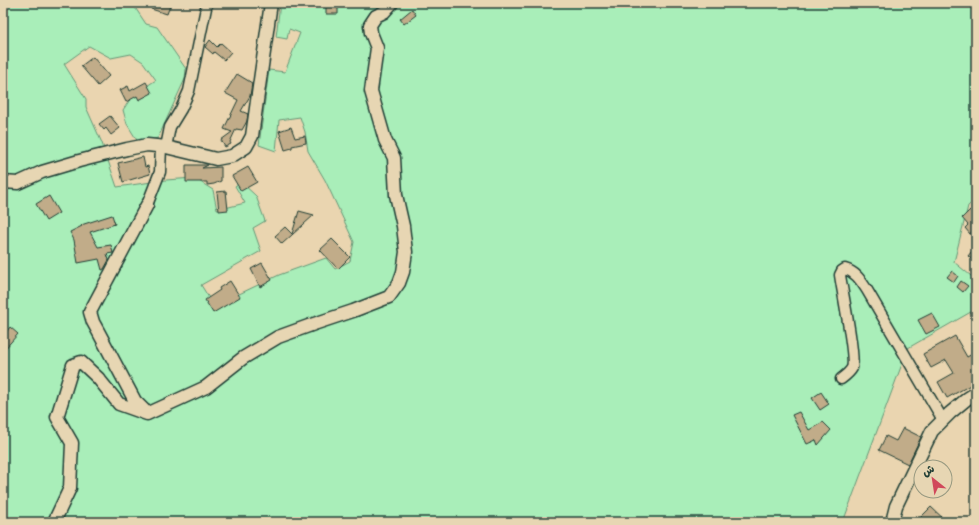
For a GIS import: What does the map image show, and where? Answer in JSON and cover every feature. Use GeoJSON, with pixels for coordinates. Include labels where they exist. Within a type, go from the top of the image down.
{"type":"FeatureCollection","features":[{"type":"Feature","properties":{"kind":"street"},"geometry":{"type":"LineString","coordinates":[[147,414],[135,402],[98,333],[90,312],[147,205],[160,172],[164,146],[170,127],[181,109],[189,91],[207,3]]}},
{"type":"Feature","properties":{"kind":"street"},"geometry":{"type":"LineString","coordinates":[[3,182],[18,183],[42,172],[79,161],[127,149],[147,146],[164,146],[216,159],[232,156],[246,147],[252,136],[272,3]]}},
{"type":"Feature","properties":{"kind":"street"},"geometry":{"type":"LineString","coordinates":[[54,522],[70,488],[72,443],[57,417],[73,365],[81,362],[98,378],[119,404],[147,414],[206,387],[243,358],[278,337],[389,297],[399,283],[403,272],[406,252],[403,226],[396,195],[394,158],[385,140],[372,91],[377,48],[371,33],[370,25],[376,16],[384,12],[392,3]]}},
{"type":"Feature","properties":{"kind":"street"},"geometry":{"type":"LineString","coordinates":[[841,379],[852,368],[853,361],[840,276],[845,269],[849,270],[859,278],[867,290],[943,420]]}},
{"type":"Feature","properties":{"kind":"street"},"geometry":{"type":"LineString","coordinates":[[892,522],[896,506],[932,431],[968,398],[976,393]]}},
{"type":"Feature","properties":{"kind":"green space"},"geometry":{"type":"Polygon","coordinates":[[[14,3],[132,3],[146,24],[157,27],[186,69],[185,79],[158,138],[138,142],[127,124],[123,110],[133,95],[156,80],[143,62],[131,54],[111,58],[89,46],[64,64],[86,99],[86,107],[102,143],[117,187],[166,180],[194,178],[213,190],[217,210],[245,203],[235,186],[241,182],[256,196],[265,221],[253,228],[261,251],[201,285],[214,306],[279,275],[326,258],[335,269],[350,261],[354,242],[325,180],[308,151],[305,132],[300,117],[279,120],[276,151],[259,145],[269,70],[285,72],[300,33],[289,29],[287,39],[276,37],[280,3],[976,3],[976,199],[968,206],[954,262],[976,280],[976,309],[908,348],[843,522],[3,522],[3,10],[14,3]]]}},
{"type":"Feature","properties":{"kind":"building"},"geometry":{"type":"Polygon","coordinates":[[[153,3],[171,3],[167,14],[151,9],[153,3]]]}},
{"type":"Feature","properties":{"kind":"building"},"geometry":{"type":"Polygon","coordinates":[[[326,4],[338,4],[338,14],[326,14],[326,4]]]}},
{"type":"Feature","properties":{"kind":"building"},"geometry":{"type":"Polygon","coordinates":[[[412,9],[416,15],[404,24],[400,19],[412,9]]]}},
{"type":"Feature","properties":{"kind":"building"},"geometry":{"type":"Polygon","coordinates":[[[210,40],[217,47],[221,43],[231,52],[224,60],[214,52],[213,54],[205,47],[210,40]]]}},
{"type":"Feature","properties":{"kind":"building"},"geometry":{"type":"Polygon","coordinates":[[[93,57],[109,76],[98,86],[81,66],[93,57]]]}},
{"type":"Feature","properties":{"kind":"building"},"geometry":{"type":"Polygon","coordinates":[[[237,74],[252,83],[250,96],[241,111],[248,114],[247,121],[242,130],[236,129],[230,142],[231,144],[225,147],[221,140],[232,132],[224,129],[238,100],[225,93],[237,74]]]}},
{"type":"Feature","properties":{"kind":"building"},"geometry":{"type":"Polygon","coordinates":[[[146,82],[152,93],[139,100],[137,96],[126,102],[120,90],[128,86],[130,91],[146,82]]]}},
{"type":"Feature","properties":{"kind":"building"},"geometry":{"type":"Polygon","coordinates":[[[110,116],[120,128],[111,135],[106,128],[104,130],[99,124],[110,116]]]}},
{"type":"Feature","properties":{"kind":"building"},"geometry":{"type":"Polygon","coordinates":[[[291,127],[295,138],[305,136],[306,143],[292,146],[292,148],[285,150],[279,131],[291,127]]]}},
{"type":"Feature","properties":{"kind":"building"},"geometry":{"type":"Polygon","coordinates":[[[143,157],[145,167],[148,166],[150,174],[123,182],[118,163],[143,157]]]}},
{"type":"Feature","properties":{"kind":"building"},"geometry":{"type":"Polygon","coordinates":[[[186,165],[208,165],[202,168],[221,167],[221,181],[207,185],[207,182],[186,182],[186,165]]]}},
{"type":"Feature","properties":{"kind":"building"},"geometry":{"type":"Polygon","coordinates":[[[248,167],[257,182],[241,191],[232,176],[248,167]]]}},
{"type":"Feature","properties":{"kind":"building"},"geometry":{"type":"Polygon","coordinates":[[[226,191],[228,210],[219,211],[217,192],[226,191]]]}},
{"type":"Feature","properties":{"kind":"building"},"geometry":{"type":"Polygon","coordinates":[[[49,196],[59,213],[46,221],[36,204],[49,196]]]}},
{"type":"Feature","properties":{"kind":"building"},"geometry":{"type":"Polygon","coordinates":[[[970,210],[976,217],[976,233],[973,230],[970,234],[965,228],[968,225],[962,218],[970,210]]]}},
{"type":"Feature","properties":{"kind":"building"},"geometry":{"type":"Polygon","coordinates":[[[299,211],[314,215],[282,244],[275,236],[285,227],[292,234],[299,211]]]}},
{"type":"Feature","properties":{"kind":"building"},"geometry":{"type":"Polygon","coordinates":[[[112,215],[115,224],[90,232],[98,247],[111,245],[113,253],[107,254],[109,260],[104,269],[102,270],[99,259],[78,263],[74,240],[70,232],[82,226],[81,225],[112,215]]]}},
{"type":"Feature","properties":{"kind":"building"},"geometry":{"type":"Polygon","coordinates":[[[332,239],[350,257],[338,269],[320,250],[332,239]]]}},
{"type":"Feature","properties":{"kind":"building"},"geometry":{"type":"Polygon","coordinates":[[[976,246],[976,263],[968,256],[976,246]]]}},
{"type":"Feature","properties":{"kind":"building"},"geometry":{"type":"Polygon","coordinates":[[[262,263],[272,280],[260,287],[251,269],[262,263]]]}},
{"type":"Feature","properties":{"kind":"building"},"geometry":{"type":"Polygon","coordinates":[[[952,271],[958,276],[954,282],[947,277],[952,271]]]}},
{"type":"Feature","properties":{"kind":"building"},"geometry":{"type":"Polygon","coordinates":[[[230,281],[240,297],[213,313],[205,300],[230,281]]]}},
{"type":"Feature","properties":{"kind":"building"},"geometry":{"type":"Polygon","coordinates":[[[961,281],[968,286],[963,292],[957,287],[961,281]]]}},
{"type":"Feature","properties":{"kind":"building"},"geometry":{"type":"Polygon","coordinates":[[[932,313],[940,327],[926,334],[918,320],[932,313]]]}},
{"type":"Feature","properties":{"kind":"building"},"geometry":{"type":"Polygon","coordinates":[[[10,327],[18,334],[3,351],[3,336],[10,327]]]}},
{"type":"Feature","properties":{"kind":"building"},"geometry":{"type":"Polygon","coordinates":[[[955,336],[967,357],[976,352],[976,382],[947,398],[938,382],[954,373],[946,360],[931,368],[923,354],[955,336]]]}},
{"type":"Feature","properties":{"kind":"building"},"geometry":{"type":"Polygon","coordinates":[[[821,392],[829,404],[820,410],[812,398],[821,392]]]}},
{"type":"Feature","properties":{"kind":"building"},"geometry":{"type":"Polygon","coordinates":[[[799,412],[809,430],[823,422],[831,430],[818,445],[816,440],[807,444],[792,415],[799,412]]]}},
{"type":"Feature","properties":{"kind":"building"},"geometry":{"type":"Polygon","coordinates":[[[903,428],[921,437],[908,464],[879,450],[886,436],[896,441],[903,428]]]}},
{"type":"Feature","properties":{"kind":"building"},"geometry":{"type":"Polygon","coordinates":[[[931,507],[947,522],[924,522],[920,518],[931,507]]]}}]}
